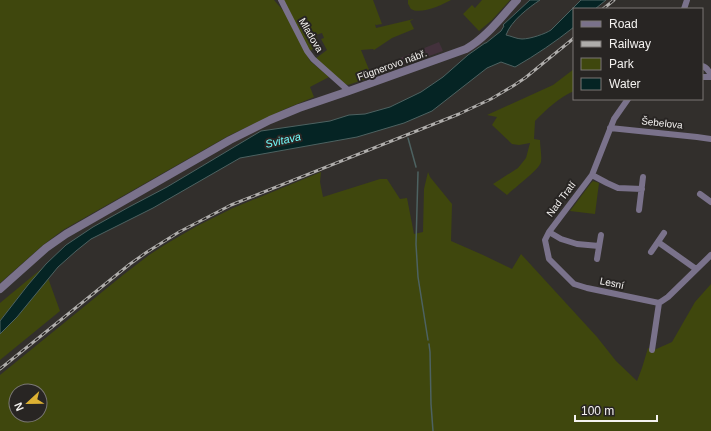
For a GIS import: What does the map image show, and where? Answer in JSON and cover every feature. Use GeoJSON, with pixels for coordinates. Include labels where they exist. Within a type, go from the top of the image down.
{"type":"FeatureCollection","features":[{"type":"Feature","properties":{"kind":"street","name":"Mladova"},"geometry":{"type":"LineString","coordinates":[[281,0],[300,39],[312,59],[349,91]]}},
{"type":"Feature","properties":{"kind":"street","name":"Fügnerovo nábř."},"geometry":{"type":"LineString","coordinates":[[0,289],[46,248],[66,234],[230,140],[299,108],[466,49],[477,42],[516,0]]}},
{"type":"Feature","properties":{"kind":"street"},"geometry":{"type":"LineString","coordinates":[[703,66],[710,71],[711,76]]}},
{"type":"Feature","properties":{"kind":"street","name":"Nad Tratí"},"geometry":{"type":"LineString","coordinates":[[599,246],[577,244],[561,239],[549,232],[592,175],[614,119],[627,100]]}},
{"type":"Feature","properties":{"kind":"street","name":"Šebelova"},"geometry":{"type":"LineString","coordinates":[[610,128],[711,139]]}},
{"type":"Feature","properties":{"kind":"street"},"geometry":{"type":"LineString","coordinates":[[592,175],[607,184],[618,188],[642,189]]}},
{"type":"Feature","properties":{"kind":"street"},"geometry":{"type":"LineString","coordinates":[[639,210],[643,177]]}},
{"type":"Feature","properties":{"kind":"street"},"geometry":{"type":"LineString","coordinates":[[700,194],[711,202]]}},
{"type":"Feature","properties":{"kind":"street","name":"Lesní"},"geometry":{"type":"LineString","coordinates":[[549,232],[545,240],[549,259],[574,284],[659,303]]}},
{"type":"Feature","properties":{"kind":"street"},"geometry":{"type":"LineString","coordinates":[[651,252],[664,233]]}},
{"type":"Feature","properties":{"kind":"street"},"geometry":{"type":"LineString","coordinates":[[597,259],[601,235]]}},
{"type":"Feature","properties":{"kind":"street"},"geometry":{"type":"LineString","coordinates":[[658,242],[696,270]]}},
{"type":"Feature","properties":{"kind":"street"},"geometry":{"type":"LineString","coordinates":[[652,350],[659,303],[668,297],[711,254]]}},
{"type":"Feature","properties":{"kind":"shaded area"},"geometry":{"type":"Polygon","coordinates":[[[439,42],[443,51],[402,66],[400,58],[439,42]]]}},
{"type":"Feature","properties":{"kind":"green space"},"geometry":{"type":"Polygon","coordinates":[[[0,0],[274,0],[286,14],[310,61],[329,77],[310,87],[314,97],[228,136],[63,230],[43,245],[0,283],[0,0]]]}},
{"type":"Feature","properties":{"kind":"green space"},"geometry":{"type":"Polygon","coordinates":[[[283,0],[373,0],[382,24],[375,24],[376,28],[414,19],[410,21],[414,29],[392,38],[374,50],[361,50],[372,77],[348,85],[315,59],[327,50],[321,39],[324,38],[322,33],[316,35],[318,40],[317,46],[310,51],[283,0]]]}},
{"type":"Feature","properties":{"kind":"green space"},"geometry":{"type":"Polygon","coordinates":[[[408,0],[451,0],[437,7],[415,11],[411,9],[408,4],[408,0]]]}},
{"type":"Feature","properties":{"kind":"green space"},"geometry":{"type":"Polygon","coordinates":[[[482,0],[510,0],[492,20],[479,31],[463,14],[472,5],[475,8],[482,0]]]}},
{"type":"Feature","properties":{"kind":"green space"},"geometry":{"type":"Polygon","coordinates":[[[573,70],[573,92],[558,100],[535,121],[534,139],[540,140],[541,162],[531,174],[507,195],[493,184],[518,168],[526,158],[530,143],[519,145],[512,144],[492,125],[497,117],[487,115],[553,85],[573,70]]]}},
{"type":"Feature","properties":{"kind":"green space"},"geometry":{"type":"Polygon","coordinates":[[[321,172],[320,182],[323,197],[380,179],[387,179],[400,199],[407,198],[414,234],[423,232],[424,189],[428,172],[430,177],[452,204],[451,241],[512,269],[521,254],[597,337],[616,361],[637,381],[648,348],[654,350],[672,342],[695,302],[711,284],[711,431],[0,431],[0,375],[149,255],[197,226],[233,208],[321,172]]]}},
{"type":"Feature","properties":{"kind":"green space"},"geometry":{"type":"Polygon","coordinates":[[[593,181],[599,183],[595,214],[570,211],[591,183],[593,181]]]}},
{"type":"Feature","properties":{"kind":"green space"},"geometry":{"type":"Polygon","coordinates":[[[46,265],[28,285],[0,321],[0,303],[46,265]]]}},
{"type":"Feature","properties":{"kind":"green space"},"geometry":{"type":"Polygon","coordinates":[[[48,278],[60,311],[0,360],[0,334],[17,317],[48,278]]]}},
{"type":"Feature","properties":{"kind":"water","name":"Svitava"},"geometry":{"type":"Polygon","coordinates":[[[530,0],[540,0],[516,20],[506,35],[518,39],[529,38],[541,35],[551,30],[573,8],[573,28],[553,43],[515,67],[501,62],[487,68],[432,111],[404,123],[357,137],[240,158],[153,208],[91,239],[58,267],[17,317],[0,334],[0,321],[46,264],[66,245],[93,227],[167,187],[261,131],[330,121],[349,115],[365,114],[390,107],[421,92],[443,77],[468,55],[501,31],[504,26],[503,25],[530,0]]]}},
{"type":"Feature","properties":{"kind":"water"},"geometry":{"type":"Polygon","coordinates":[[[581,0],[606,0],[596,8],[573,8],[581,0]]]}},
{"type":"Feature","properties":{"kind":"waterway"},"geometry":{"type":"LineString","coordinates":[[408,138],[416,167]]}},
{"type":"Feature","properties":{"kind":"waterway"},"geometry":{"type":"LineString","coordinates":[[418,172],[416,244],[418,277],[428,340]]}},
{"type":"Feature","properties":{"kind":"waterway"},"geometry":{"type":"LineString","coordinates":[[429,344],[433,431]]}},
{"type":"Feature","properties":{"kind":"railway"},"geometry":{"type":"LineString","coordinates":[[604,8],[614,0]]}},
{"type":"Feature","properties":{"kind":"railway"},"geometry":{"type":"LineString","coordinates":[[0,369],[130,264],[179,232],[231,205],[459,114],[491,99],[525,78],[573,39]]}}]}
